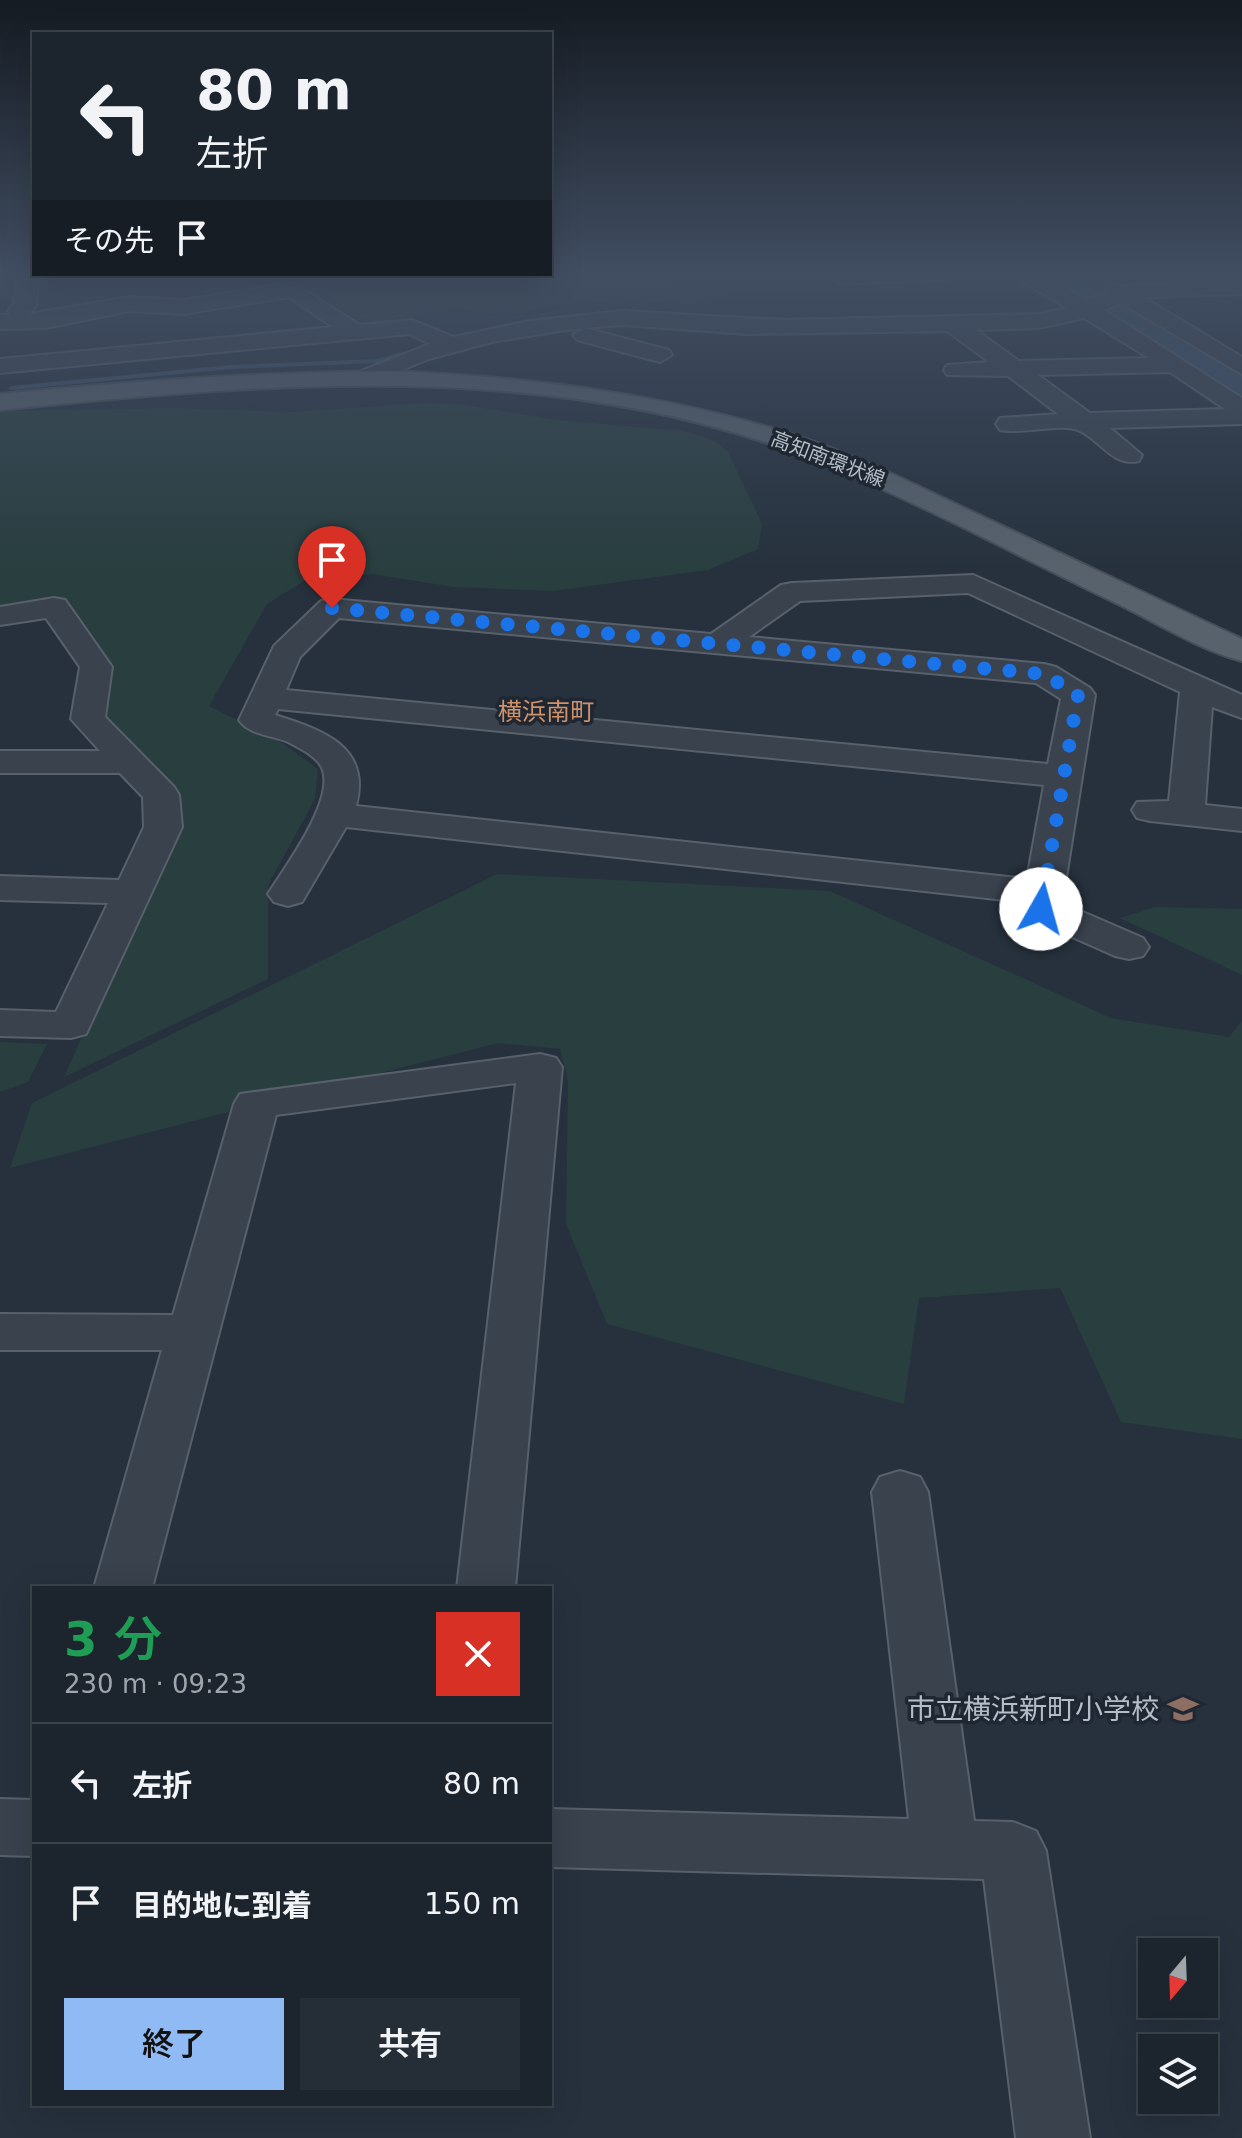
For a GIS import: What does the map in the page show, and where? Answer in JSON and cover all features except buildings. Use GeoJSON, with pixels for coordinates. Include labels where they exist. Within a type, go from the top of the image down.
{"type":"FeatureCollection","features":[{"type":"Feature","properties":{"kind":"main road","name":"高知南環状線"},"geometry":{"type":"LineString","coordinates":[[0,402],[164,385],[370,376],[468,379],[578,390],[714,419],[783,440],[872,475],[1242,651]]}},
{"type":"Feature","properties":{"kind":"street"},"geometry":{"type":"LineString","coordinates":[[370,376],[376,372]]}},
{"type":"Feature","properties":{"kind":"street"},"geometry":{"type":"LineString","coordinates":[[1018,372],[1129,455]]}},
{"type":"Feature","properties":{"kind":"street"},"geometry":{"type":"LineString","coordinates":[[1186,372],[1242,409]]}},
{"type":"Feature","properties":{"kind":"street"},"geometry":{"type":"LineString","coordinates":[[1009,424],[1242,416]]}},
{"type":"Feature","properties":{"kind":"street"},"geometry":{"type":"LineString","coordinates":[[719,643],[792,592],[973,584],[1242,708]]}},
{"type":"Feature","properties":{"kind":"street"},"geometry":{"type":"LineString","coordinates":[[0,616],[54,607],[96,667],[88,719],[161,795],[163,827],[71,1025],[0,1023]]}},
{"type":"Feature","properties":{"kind":"street"},"geometry":{"type":"LineString","coordinates":[[288,894],[342,797],[344,781],[335,754],[318,741],[256,720],[285,653],[332,608],[1044,674],[1078,695],[1041,909],[1129,947]]}},
{"type":"Feature","properties":{"kind":"street"},"geometry":{"type":"LineString","coordinates":[[1186,814],[1197,687]]}},
{"type":"Feature","properties":{"kind":"street"},"geometry":{"type":"LineString","coordinates":[[266,698],[1063,776]]}},
{"type":"Feature","properties":{"kind":"street"},"geometry":{"type":"LineString","coordinates":[[0,762],[132,762]]}},
{"type":"Feature","properties":{"kind":"street"},"geometry":{"type":"LineString","coordinates":[[1150,810],[1242,820]]}},
{"type":"Feature","properties":{"kind":"street"},"geometry":{"type":"LineString","coordinates":[[332,814],[1042,892]]}},
{"type":"Feature","properties":{"kind":"street"},"geometry":{"type":"LineString","coordinates":[[0,888],[132,892]]}},
{"type":"Feature","properties":{"kind":"street"},"geometry":{"type":"LineString","coordinates":[[124,1586],[256,1104],[540,1067],[486,1586]]}},
{"type":"Feature","properties":{"kind":"street"},"geometry":{"type":"LineString","coordinates":[[0,1332],[191,1333]]}},
{"type":"Feature","properties":{"kind":"street"},"geometry":{"type":"LineString","coordinates":[[900,1492],[945,1849]]}},
{"type":"Feature","properties":{"kind":"street"},"geometry":{"type":"LineString","coordinates":[[0,1827],[32,1828]]}},
{"type":"Feature","properties":{"kind":"street"},"geometry":{"type":"LineString","coordinates":[[552,1838],[1013,1851],[1053,2138]]}},
{"type":"Feature","properties":{"kind":"green space"},"geometry":{"type":"Polygon","coordinates":[[[425,403],[465,405],[555,420],[684,431],[715,441],[728,452],[762,524],[758,549],[708,570],[553,591],[454,587],[372,574],[304,581],[267,604],[209,706],[284,744],[318,769],[315,799],[268,885],[268,979],[64,1077],[175,828],[97,717],[60,601],[0,613],[0,411],[171,408],[293,412],[425,403]]]}},
{"type":"Feature","properties":{"kind":"green space"},"geometry":{"type":"Polygon","coordinates":[[[497,874],[830,891],[1111,1018],[1229,1037],[1242,1021],[1242,1439],[1121,1422],[1060,1288],[919,1298],[904,1404],[607,1324],[566,1224],[568,1080],[560,1049],[498,1043],[10,1168],[32,1103],[497,874]]]}},
{"type":"Feature","properties":{"kind":"green space"},"geometry":{"type":"Polygon","coordinates":[[[1155,907],[1242,909],[1242,975],[1120,918],[1155,907]]]}},
{"type":"Feature","properties":{"kind":"green space"},"geometry":{"type":"Polygon","coordinates":[[[0,1042],[47,1044],[28,1082],[0,1092],[0,1042]]]}},
{"type":"Feature","properties":{"kind":"water"},"geometry":{"type":"Polygon","coordinates":[[[1202,372],[1236,372],[1242,375],[1242,396],[1202,372]]]}},
{"type":"Feature","properties":{"kind":"waterway"},"geometry":{"type":"LineString","coordinates":[[12,388],[181,372]]}},
{"type":"Feature","properties":{"kind":"place","name":"市立横浜新町小学校"},"geometry":{"type":"Point","coordinates":[1183,1709]}},
{"type":"Feature","properties":{"kind":"district","name":"横浜南町"},"geometry":{"type":"Point","coordinates":[546,712]}},
{"type":"Feature","properties":{"kind":"route"},"geometry":{"type":"LineString","coordinates":[[332,608],[1044,674],[1078,695],[1041,909]]}}]}
